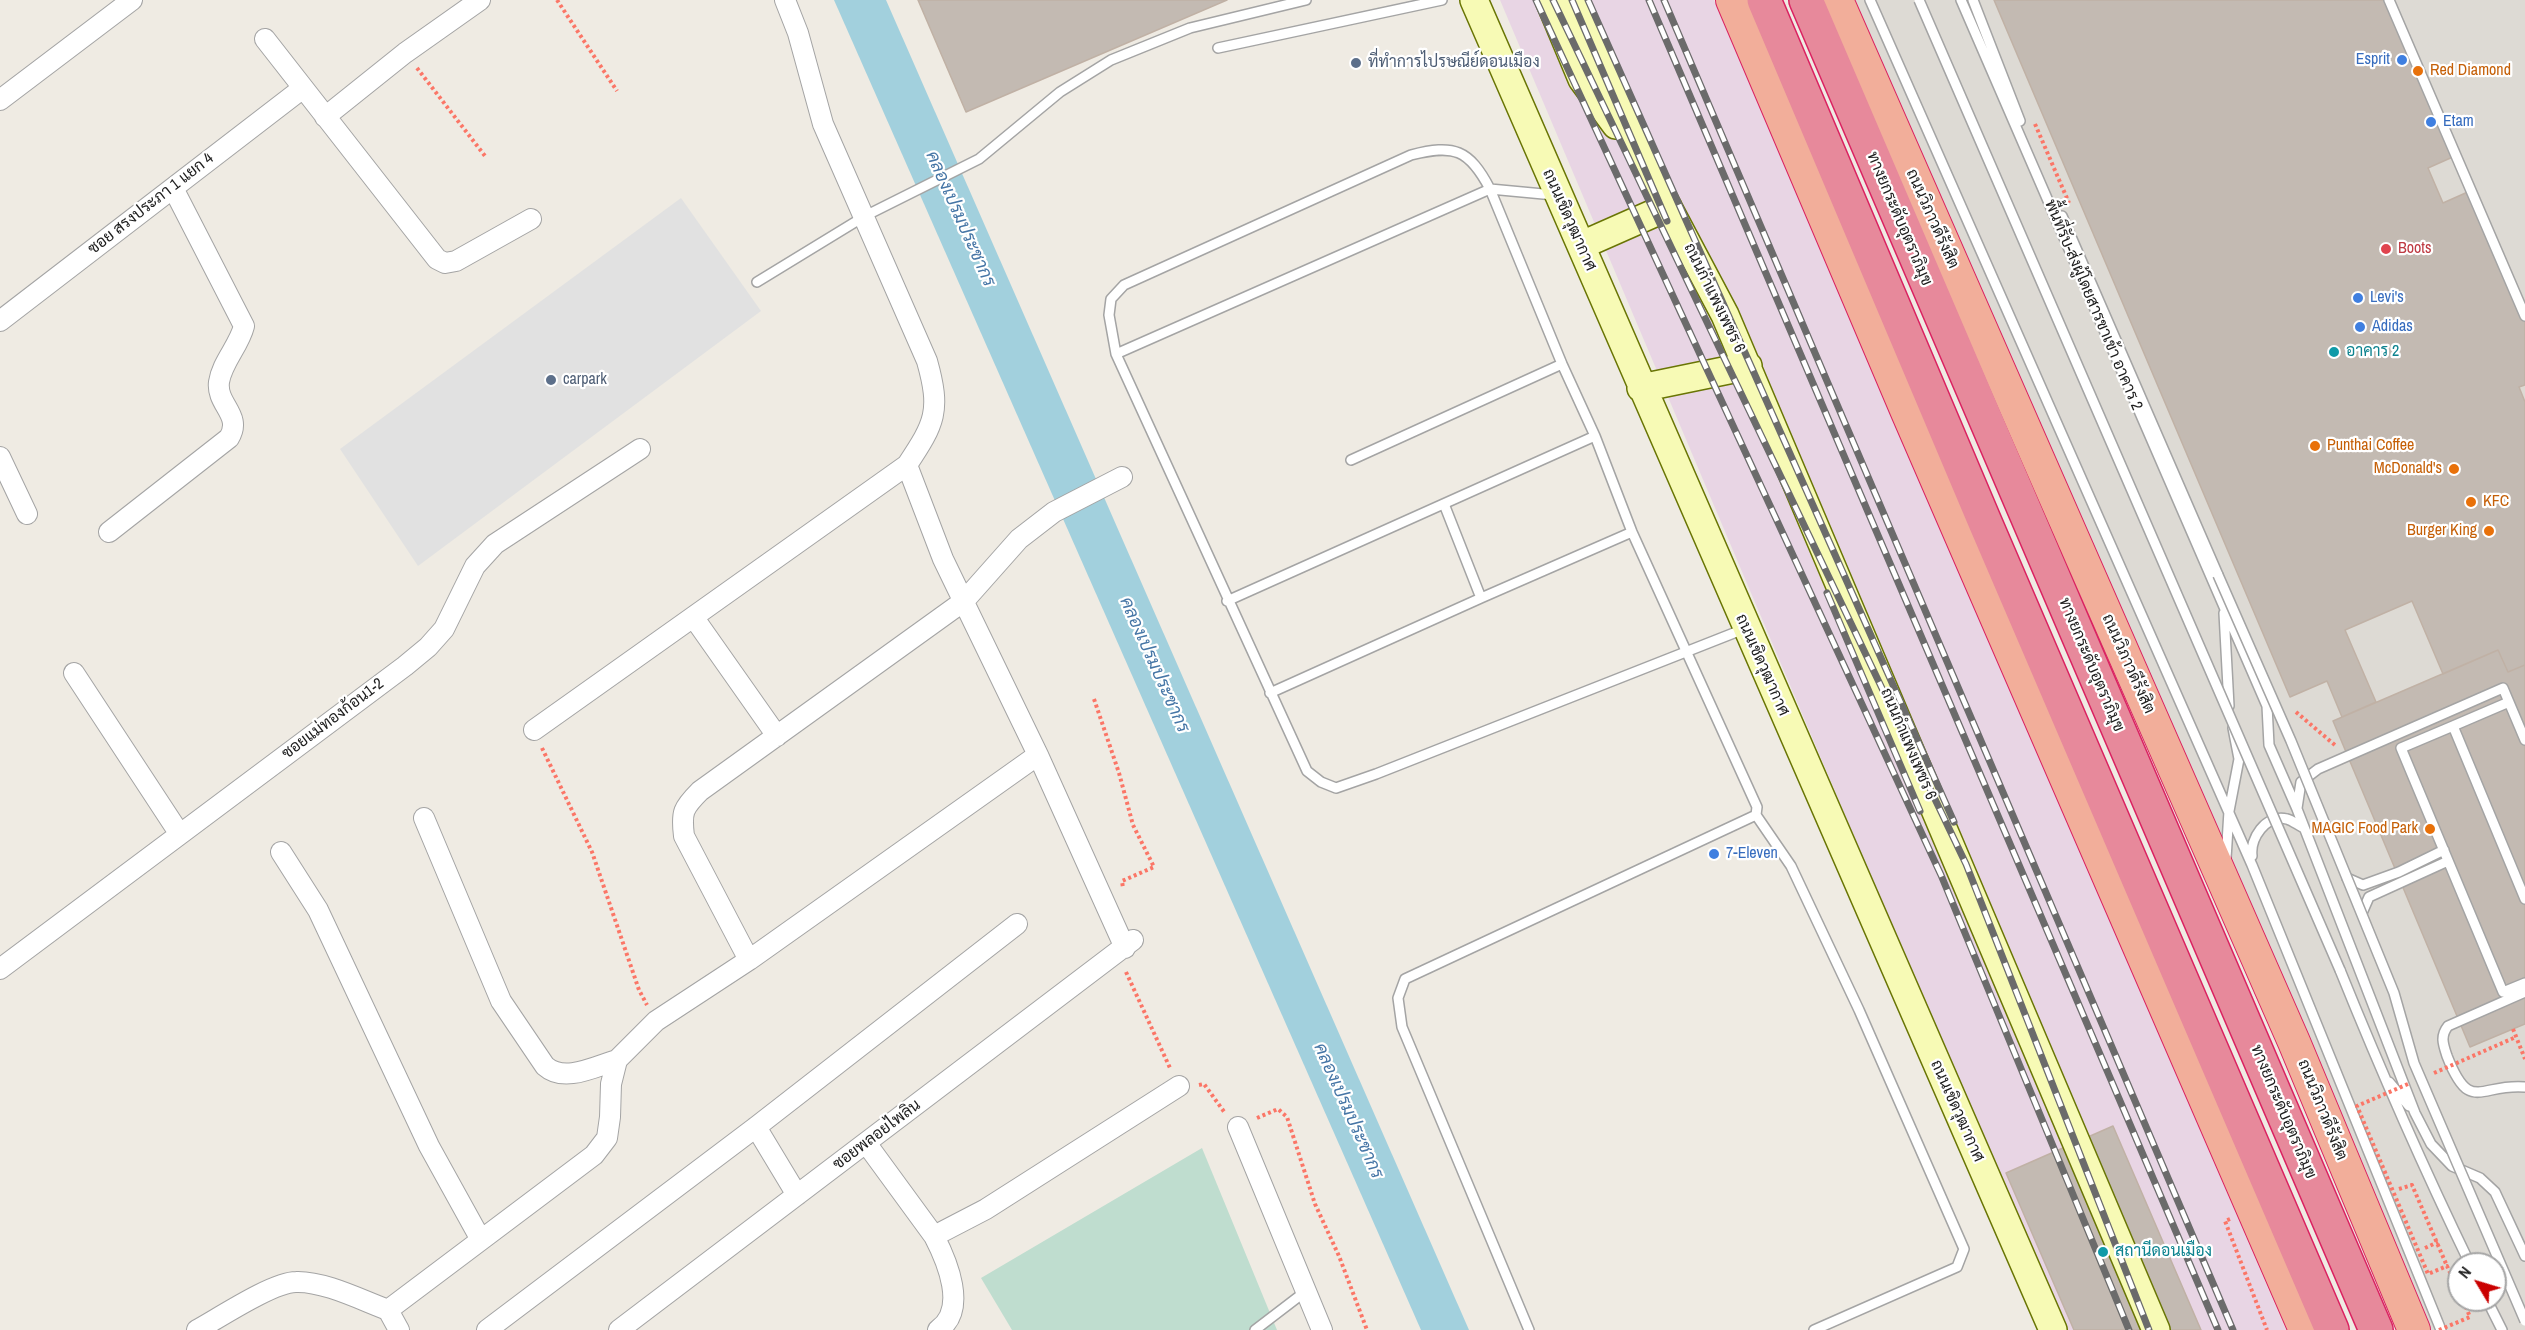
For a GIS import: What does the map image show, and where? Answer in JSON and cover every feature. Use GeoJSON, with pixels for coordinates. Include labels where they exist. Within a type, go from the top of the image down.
{"type":"FeatureCollection","features":[{"type":"Feature","properties":{"kind":"highway"},"geometry":{"type":"LineString","coordinates":[[1732,0],[1907,412],[2305,1330]]}},
{"type":"Feature","properties":{"kind":"highway"},"geometry":{"type":"LineString","coordinates":[[1764,0],[1993,542],[2332,1330]]}},
{"type":"Feature","properties":{"kind":"highway","name":"ทางยกระดับอุตราภิมุข"},"geometry":{"type":"LineString","coordinates":[[1806,0],[2376,1330]]}},
{"type":"Feature","properties":{"kind":"highway","name":"ถนนวิภาวดีรังสิต"},"geometry":{"type":"LineString","coordinates":[[1837,0],[2294,1042],[2414,1330]]}},
{"type":"Feature","properties":{"kind":"main road","name":"ถนนเชิดวุฒากาศ"},"geometry":{"type":"LineString","coordinates":[[1474,0],[2053,1330]]}},
{"type":"Feature","properties":{"kind":"main road","name":"ถนนกำแพงเพชร 6"},"geometry":{"type":"LineString","coordinates":[[1549,0],[1582,79],[1646,164]]}},
{"type":"Feature","properties":{"kind":"main road","name":"ถนนกำแพงเพชร 6"},"geometry":{"type":"LineString","coordinates":[[1570,0],[1646,164],[1725,315],[1748,366],[2156,1330]]}},
{"type":"Feature","properties":{"kind":"main road"},"geometry":{"type":"LineString","coordinates":[[1582,245],[1668,207]]}},
{"type":"Feature","properties":{"kind":"main road"},"geometry":{"type":"LineString","coordinates":[[1641,388],[1748,366]]}},
{"type":"Feature","properties":{"kind":"street"},"geometry":{"type":"LineString","coordinates":[[0,100],[132,0]]}},
{"type":"Feature","properties":{"kind":"street"},"geometry":{"type":"LineString","coordinates":[[326,117],[405,53],[480,0]]}},
{"type":"Feature","properties":{"kind":"street"},"geometry":{"type":"LineString","coordinates":[[534,730],[907,465],[924,440],[935,415],[935,392],[927,362],[823,124],[798,33],[785,0]]}},
{"type":"Feature","properties":{"kind":"street"},"geometry":{"type":"LineString","coordinates":[[265,39],[432,254],[442,262],[456,261],[531,219]]}},
{"type":"Feature","properties":{"kind":"street","name":"ซอย สรงประภา 1 แยก 4"},"geometry":{"type":"LineString","coordinates":[[0,321],[303,88]]}},
{"type":"Feature","properties":{"kind":"street"},"geometry":{"type":"LineString","coordinates":[[109,532],[229,438],[234,430],[234,421],[222,398],[219,380],[241,339],[244,326],[172,188]]}},
{"type":"Feature","properties":{"kind":"street","name":"ซอยแม่ทองก้อน1-2"},"geometry":{"type":"LineString","coordinates":[[0,969],[428,647],[444,629],[475,566],[495,544],[640,449]]}},
{"type":"Feature","properties":{"kind":"street"},"geometry":{"type":"LineString","coordinates":[[0,457],[27,514]]}},
{"type":"Feature","properties":{"kind":"street"},"geometry":{"type":"LineString","coordinates":[[907,465],[943,559],[1129,944]]}},
{"type":"Feature","properties":{"kind":"street"},"geometry":{"type":"LineString","coordinates":[[749,960],[684,836],[681,818],[685,806],[700,791],[964,601],[1019,539],[1054,512],[1122,477]]}},
{"type":"Feature","properties":{"kind":"street"},"geometry":{"type":"LineString","coordinates":[[694,618],[777,736]]}},
{"type":"Feature","properties":{"kind":"street"},"geometry":{"type":"LineString","coordinates":[[74,673],[179,833]]}},
{"type":"Feature","properties":{"kind":"street"},"geometry":{"type":"LineString","coordinates":[[424,818],[501,1001],[545,1065],[552,1072],[569,1074],[617,1060],[656,1021],[749,960],[1038,755]]}},
{"type":"Feature","properties":{"kind":"street"},"geometry":{"type":"LineString","coordinates":[[281,852],[318,910],[429,1146],[481,1240]]}},
{"type":"Feature","properties":{"kind":"street"},"geometry":{"type":"LineString","coordinates":[[487,1330],[756,1127],[1017,924]]}},
{"type":"Feature","properties":{"kind":"street","name":"ซอยพลอยไพลิน"},"geometry":{"type":"LineString","coordinates":[[619,1330],[1129,944]]}},
{"type":"Feature","properties":{"kind":"street"},"geometry":{"type":"LineString","coordinates":[[388,1310],[594,1155],[607,1138],[611,1084],[617,1060]]}},
{"type":"Feature","properties":{"kind":"street"},"geometry":{"type":"LineString","coordinates":[[934,1236],[986,1209],[1179,1086]]}},
{"type":"Feature","properties":{"kind":"street"},"geometry":{"type":"LineString","coordinates":[[756,1127],[798,1195]]}},
{"type":"Feature","properties":{"kind":"street"},"geometry":{"type":"LineString","coordinates":[[1238,1127],[1322,1330]]}},
{"type":"Feature","properties":{"kind":"street"},"geometry":{"type":"LineString","coordinates":[[866,1143],[934,1236],[943,1254],[953,1291],[953,1311],[946,1325],[938,1330]]}},
{"type":"Feature","properties":{"kind":"street"},"geometry":{"type":"LineString","coordinates":[[197,1330],[256,1296],[294,1281],[318,1284],[388,1310],[399,1330]]}},
{"type":"Feature","properties":{"kind":"lane"},"geometry":{"type":"LineString","coordinates":[[757,282],[865,216],[979,159],[1060,92],[1111,60],[1190,28],[1306,0]]}},
{"type":"Feature","properties":{"kind":"lane"},"geometry":{"type":"LineString","coordinates":[[1218,48],[1442,0]]}},
{"type":"Feature","properties":{"kind":"lane"},"geometry":{"type":"LineString","coordinates":[[1870,0],[2253,865],[2440,1330]]}},
{"type":"Feature","properties":{"kind":"lane"},"geometry":{"type":"LineString","coordinates":[[1921,0],[2229,706]]}},
{"type":"Feature","properties":{"kind":"lane"},"geometry":{"type":"LineString","coordinates":[[1921,0],[2340,970],[2382,1073],[2430,1182],[2464,1252]]}},
{"type":"Feature","properties":{"kind":"lane"},"geometry":{"type":"LineString","coordinates":[[1973,0],[2018,114],[2291,741],[2394,993],[2414,1064],[2525,1321]]}},
{"type":"Feature","properties":{"kind":"lane"},"geometry":{"type":"LineString","coordinates":[[2389,0],[2525,316]]}},
{"type":"Feature","properties":{"kind":"lane","name":"พื้นที่รับ-ส่งผู้โดยสารขาเข้า อาคาร 2"},"geometry":{"type":"LineString","coordinates":[[1962,2],[2267,706],[2269,745],[2297,809],[2415,1113]]}},
{"type":"Feature","properties":{"kind":"lane"},"geometry":{"type":"LineString","coordinates":[[1746,628],[1685,651],[1336,789],[1321,782],[1307,771],[1227,601],[1116,354],[1109,315],[1112,299],[1124,285],[1411,154],[1438,148],[1458,152],[1479,167],[1595,436],[1632,532],[1685,651],[1757,807],[1756,815],[1791,866],[1859,1010],[1964,1248],[1957,1267],[1814,1330]]}},
{"type":"Feature","properties":{"kind":"lane"},"geometry":{"type":"LineString","coordinates":[[1116,354],[1490,189],[1557,195]]}},
{"type":"Feature","properties":{"kind":"lane"},"geometry":{"type":"LineString","coordinates":[[1351,460],[1562,364]]}},
{"type":"Feature","properties":{"kind":"lane"},"geometry":{"type":"LineString","coordinates":[[1227,601],[1595,436]]}},
{"type":"Feature","properties":{"kind":"lane"},"geometry":{"type":"LineString","coordinates":[[1444,504],[1481,598]]}},
{"type":"Feature","properties":{"kind":"lane"},"geometry":{"type":"LineString","coordinates":[[1270,693],[1632,532]]}},
{"type":"Feature","properties":{"kind":"lane"},"geometry":{"type":"LineString","coordinates":[[2223,605],[2229,706],[2239,759],[2229,811],[2224,884]]}},
{"type":"Feature","properties":{"kind":"lane"},"geometry":{"type":"LineString","coordinates":[[2297,809],[2301,782],[2318,769],[2503,688],[2525,740]]}},
{"type":"Feature","properties":{"kind":"lane"},"geometry":{"type":"LineString","coordinates":[[2510,702],[2401,748],[2503,992],[2525,983]]}},
{"type":"Feature","properties":{"kind":"lane"},"geometry":{"type":"LineString","coordinates":[[2453,726],[2525,899]]}},
{"type":"Feature","properties":{"kind":"lane"},"geometry":{"type":"LineString","coordinates":[[1529,1330],[1401,1027],[1398,998],[1406,979],[1756,815]]}},
{"type":"Feature","properties":{"kind":"lane"},"geometry":{"type":"LineString","coordinates":[[2253,865],[2251,848],[2256,834],[2266,824],[2286,819],[2304,828]]}},
{"type":"Feature","properties":{"kind":"lane"},"geometry":{"type":"LineString","coordinates":[[2347,878],[2363,885],[2399,872],[2444,850]]}},
{"type":"Feature","properties":{"kind":"lane"},"geometry":{"type":"LineString","coordinates":[[2362,913],[2368,897],[2448,861]]}},
{"type":"Feature","properties":{"kind":"lane"},"geometry":{"type":"LineString","coordinates":[[2525,992],[2448,1026],[2443,1033],[2442,1043],[2462,1086],[2475,1094],[2525,1087]]}},
{"type":"Feature","properties":{"kind":"lane"},"geometry":{"type":"LineString","coordinates":[[2382,1073],[2415,1113],[2431,1144],[2452,1166],[2480,1178],[2495,1191],[2525,1257]]}},
{"type":"Feature","properties":{"kind":"lane"},"geometry":{"type":"LineString","coordinates":[[1255,1330],[1306,1291]]}},
{"type":"Feature","properties":{"kind":"lane"},"geometry":{"type":"LineString","coordinates":[[2493,1312],[2502,1330]]}},
{"type":"Feature","properties":{"kind":"path"},"geometry":{"type":"LineString","coordinates":[[557,0],[617,91]]}},
{"type":"Feature","properties":{"kind":"path"},"geometry":{"type":"LineString","coordinates":[[405,53],[485,156]]}},
{"type":"Feature","properties":{"kind":"path"},"geometry":{"type":"LineString","coordinates":[[1094,699],[1119,773],[1133,825],[1154,867],[1122,881],[1124,891]]}},
{"type":"Feature","properties":{"kind":"path"},"geometry":{"type":"LineString","coordinates":[[534,730],[592,852],[639,990],[656,1021]]}},
{"type":"Feature","properties":{"kind":"path"},"geometry":{"type":"LineString","coordinates":[[1129,944],[1136,948],[1124,968],[1179,1086],[1204,1084],[1223,1112],[1238,1127],[1278,1109],[1287,1117],[1315,1204],[1339,1256],[1367,1330]]}},
{"type":"Feature","properties":{"kind":"path"},"geometry":{"type":"LineString","coordinates":[[2513,1029],[2525,1059]]}},
{"type":"Feature","properties":{"kind":"path"},"geometry":{"type":"LineString","coordinates":[[2431,1074],[2516,1037]]}},
{"type":"Feature","properties":{"kind":"path"},"geometry":{"type":"LineString","coordinates":[[2410,1083],[2357,1106],[2427,1274],[2447,1266],[2412,1185]]}},
{"type":"Feature","properties":{"kind":"path"},"geometry":{"type":"LineString","coordinates":[[2233,1241],[2267,1330]]}},
{"type":"Feature","properties":{"kind":"path"},"geometry":{"type":"LineString","coordinates":[[2440,1330],[2470,1317],[2468,1312]]}},
{"type":"Feature","properties":{"kind":"shaded area"},"geometry":{"type":"Polygon","coordinates":[[[1500,0],[1714,0],[2286,1330],[2063,1330],[1500,0]]]}},
{"type":"Feature","properties":{"kind":"shaded area"},"geometry":{"type":"Polygon","coordinates":[[[1849,0],[2525,0],[2525,1330],[2420,1330],[1849,0]]]}},
{"type":"Feature","properties":{"kind":"shaded area","name":"carpark"},"geometry":{"type":"Polygon","coordinates":[[[681,198],[761,311],[418,566],[340,449],[681,198]]]}},
{"type":"Feature","properties":{"kind":"green space"},"geometry":{"type":"Polygon","coordinates":[[[1202,1148],[1277,1330],[1012,1330],[981,1278],[1202,1148]]]}},
{"type":"Feature","properties":{"kind":"water","name":"คลองเปรมประชากร"},"geometry":{"type":"Polygon","coordinates":[[[834,0],[886,0],[1469,1330],[1421,1330],[834,0]]]}},
{"type":"Feature","properties":{"kind":"building"},"geometry":{"type":"Polygon","coordinates":[[[918,0],[1227,0],[966,112],[918,0]]]}},
{"type":"Feature","properties":{"kind":"building","name":"อาคาร 2"},"geometry":{"type":"Polygon","coordinates":[[[1994,0],[2388,0],[2455,156],[2428,168],[2443,203],[2470,191],[2525,319],[2525,385],[2519,387],[2525,402],[2525,665],[2508,672],[2498,650],[2443,674],[2412,601],[2345,630],[2376,702],[2342,717],[2327,681],[2290,697],[1994,0]]]}},
{"type":"Feature","properties":{"kind":"building"},"geometry":{"type":"Polygon","coordinates":[[[2498,650],[2508,672],[2525,665],[2525,1024],[2470,1047],[2333,721],[2498,650]]]}},
{"type":"Feature","properties":{"kind":"building","name":"สถานีดอนเมือง"},"geometry":{"type":"Polygon","coordinates":[[[2113,1126],[2201,1330],[2074,1330],[2006,1173],[2113,1126]]]}},
{"type":"Feature","properties":{"kind":"railway"},"geometry":{"type":"LineString","coordinates":[[1536,0],[1941,875],[2129,1330]]}},
{"type":"Feature","properties":{"kind":"railway"},"geometry":{"type":"LineString","coordinates":[[1553,0],[1966,864],[2149,1330]]}},
{"type":"Feature","properties":{"kind":"railway"},"geometry":{"type":"LineString","coordinates":[[1572,0],[1667,221]]}},
{"type":"Feature","properties":{"kind":"railway"},"geometry":{"type":"LineString","coordinates":[[1588,0],[1954,822]]}},
{"type":"Feature","properties":{"kind":"railway"},"geometry":{"type":"LineString","coordinates":[[1649,0],[2218,1330]]}},
{"type":"Feature","properties":{"kind":"railway"},"geometry":{"type":"LineString","coordinates":[[1664,0],[2233,1330]]}},
{"type":"Feature","properties":{"kind":"railway"},"geometry":{"type":"LineString","coordinates":[[1827,593],[1920,811]]}},
{"type":"Feature","properties":{"kind":"place","name":"Esprit"},"geometry":{"type":"Point","coordinates":[2402,60]}},
{"type":"Feature","properties":{"kind":"place","name":"ที่ทำการไปรษณีย์ดอนเมือง"},"geometry":{"type":"Point","coordinates":[1356,63]}},
{"type":"Feature","properties":{"kind":"place","name":"Red Diamond"},"geometry":{"type":"Point","coordinates":[2418,71]}},
{"type":"Feature","properties":{"kind":"place","name":"Etam"},"geometry":{"type":"Point","coordinates":[2431,122]}},
{"type":"Feature","properties":{"kind":"place","name":"Boots"},"geometry":{"type":"Point","coordinates":[2386,249]}},
{"type":"Feature","properties":{"kind":"place","name":"Levi's"},"geometry":{"type":"Point","coordinates":[2358,298]}},
{"type":"Feature","properties":{"kind":"place","name":"Adidas"},"geometry":{"type":"Point","coordinates":[2360,327]}},
{"type":"Feature","properties":{"kind":"place","name":"อาคาร 2"},"geometry":{"type":"Point","coordinates":[2334,352]}},
{"type":"Feature","properties":{"kind":"place","name":"carpark"},"geometry":{"type":"Point","coordinates":[551,380]}},
{"type":"Feature","properties":{"kind":"place","name":"Punthai Coffee"},"geometry":{"type":"Point","coordinates":[2315,446]}},
{"type":"Feature","properties":{"kind":"place","name":"McDonald's"},"geometry":{"type":"Point","coordinates":[2454,469]}},
{"type":"Feature","properties":{"kind":"place","name":"KFC"},"geometry":{"type":"Point","coordinates":[2471,502]}},
{"type":"Feature","properties":{"kind":"place","name":"Burger King"},"geometry":{"type":"Point","coordinates":[2489,531]}},
{"type":"Feature","properties":{"kind":"place","name":"MAGIC Food Park"},"geometry":{"type":"Point","coordinates":[2430,829]}},
{"type":"Feature","properties":{"kind":"place","name":"7-Eleven"},"geometry":{"type":"Point","coordinates":[1714,854]}},
{"type":"Feature","properties":{"kind":"place","name":"สถานีดอนเมือง"},"geometry":{"type":"Point","coordinates":[2103,1252]}}]}
